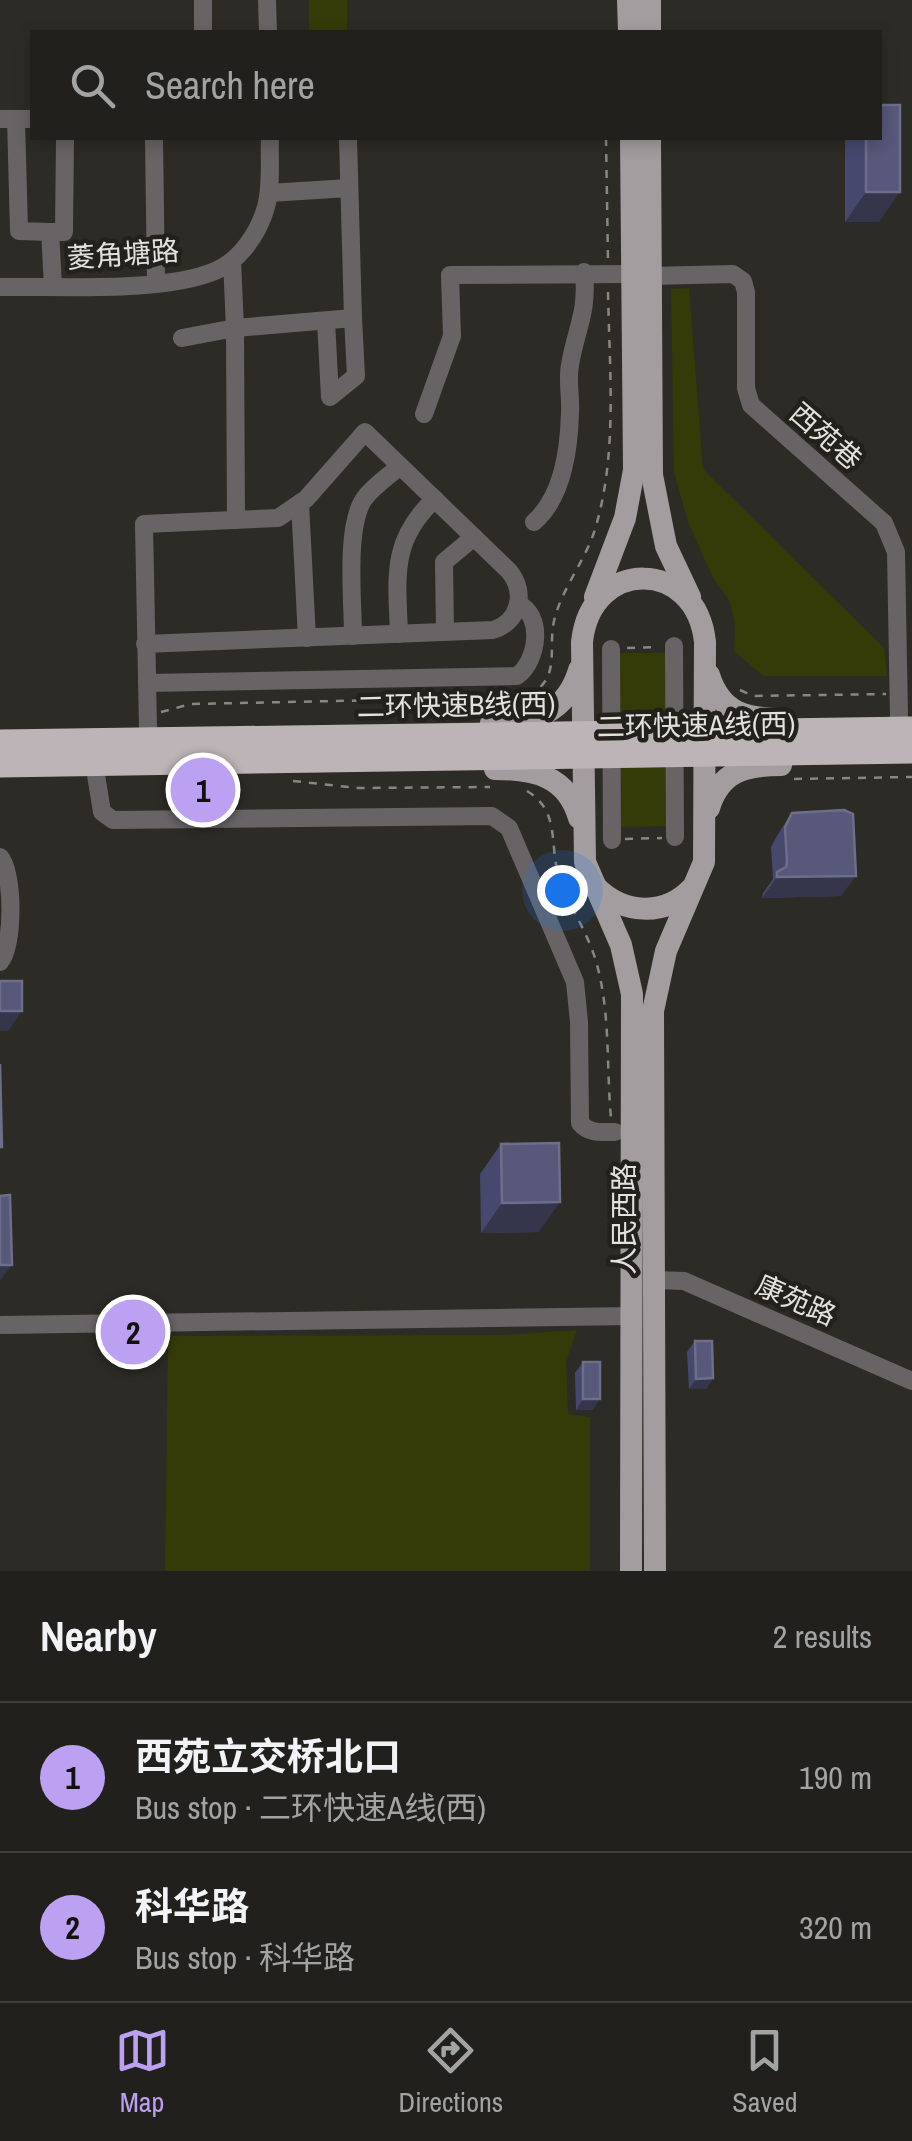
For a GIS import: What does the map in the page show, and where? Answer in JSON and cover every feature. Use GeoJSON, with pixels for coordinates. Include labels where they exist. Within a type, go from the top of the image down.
{"type":"FeatureCollection","features":[{"type":"Feature","properties":{"kind":"highway","name":"二环快速B线(西)"},"geometry":{"type":"LineString","coordinates":[[0,742],[905,714]]}},
{"type":"Feature","properties":{"kind":"highway","name":"二环快速A线(西)"},"geometry":{"type":"LineString","coordinates":[[0,765],[912,752]]}},
{"type":"Feature","properties":{"kind":"main road"},"geometry":{"type":"LineString","coordinates":[[628,0],[629,30]]}},
{"type":"Feature","properties":{"kind":"main road"},"geometry":{"type":"LineString","coordinates":[[650,0],[650,30]]}},
{"type":"Feature","properties":{"kind":"main road"},"geometry":{"type":"LineString","coordinates":[[631,140],[641,275]]}},
{"type":"Feature","properties":{"kind":"main road"},"geometry":{"type":"LineString","coordinates":[[641,275],[650,140]]}},
{"type":"Feature","properties":{"kind":"main road","name":"人民西路"},"geometry":{"type":"LineString","coordinates":[[632,1571],[632,994],[620,945],[574,842],[582,642],[588,612],[618,542],[633,482],[641,275]]}},
{"type":"Feature","properties":{"kind":"main road","name":"人民西路"},"geometry":{"type":"LineString","coordinates":[[641,275],[654,492],[666,546],[699,613],[705,642],[706,846],[700,876],[670,940],[654,999],[654,1571]]}},
{"type":"Feature","properties":{"kind":"main road"},"geometry":{"type":"LineString","coordinates":[[588,612],[614,585],[650,579],[683,592],[699,613]]}},
{"type":"Feature","properties":{"kind":"main road"},"geometry":{"type":"LineString","coordinates":[[0,730],[521,722],[544,716],[561,703],[574,684],[582,642]]}},
{"type":"Feature","properties":{"kind":"main road"},"geometry":{"type":"LineString","coordinates":[[705,642],[713,686],[734,712],[754,719],[905,714]]}},
{"type":"Feature","properties":{"kind":"main road"},"geometry":{"type":"LineString","coordinates":[[821,764],[808,758],[801,744],[805,728],[822,718]]}},
{"type":"Feature","properties":{"kind":"main road"},"geometry":{"type":"LineString","coordinates":[[416,724],[430,730],[438,745],[433,761],[416,770]]}},
{"type":"Feature","properties":{"kind":"main road"},"geometry":{"type":"LineString","coordinates":[[706,846],[710,804],[728,776],[755,766],[912,763]]}},
{"type":"Feature","properties":{"kind":"main road"},"geometry":{"type":"LineString","coordinates":[[0,776],[521,769],[544,774],[561,786],[574,803],[574,842]]}},
{"type":"Feature","properties":{"kind":"main road"},"geometry":{"type":"LineString","coordinates":[[589,875],[605,896],[638,909],[674,902],[700,876]]}},
{"type":"Feature","properties":{"kind":"street"},"geometry":{"type":"LineString","coordinates":[[203,0],[203,30]]}},
{"type":"Feature","properties":{"kind":"street"},"geometry":{"type":"LineString","coordinates":[[267,0],[268,30]]}},
{"type":"Feature","properties":{"kind":"street"},"geometry":{"type":"LineString","coordinates":[[16,119],[18,231],[64,232],[65,140]]}},
{"type":"Feature","properties":{"kind":"street"},"geometry":{"type":"LineString","coordinates":[[154,140],[156,283]]}},
{"type":"Feature","properties":{"kind":"street"},"geometry":{"type":"LineString","coordinates":[[236,520],[232,260],[253,238],[269,192],[270,140]]}},
{"type":"Feature","properties":{"kind":"street"},"geometry":{"type":"LineString","coordinates":[[326,320],[330,397],[356,376],[348,140]]}},
{"type":"Feature","properties":{"kind":"street"},"geometry":{"type":"LineString","coordinates":[[269,192],[349,188]]}},
{"type":"Feature","properties":{"kind":"street"},"geometry":{"type":"LineString","coordinates":[[50,232],[52,286]]}},
{"type":"Feature","properties":{"kind":"street","name":"菱角塘路"},"geometry":{"type":"LineString","coordinates":[[0,286],[156,283],[218,270],[232,260]]}},
{"type":"Feature","properties":{"kind":"street"},"geometry":{"type":"LineString","coordinates":[[534,522],[546,512],[564,464],[570,414],[569,367],[584,317],[584,272]]}},
{"type":"Feature","properties":{"kind":"street","name":"西苑巷"},"geometry":{"type":"LineString","coordinates":[[641,275],[733,274],[743,281],[746,388],[751,404],[884,523],[896,552],[905,714]]}},
{"type":"Feature","properties":{"kind":"street"},"geometry":{"type":"LineString","coordinates":[[424,414],[452,336],[450,275],[641,275]]}},
{"type":"Feature","properties":{"kind":"street"},"geometry":{"type":"LineString","coordinates":[[182,338],[234,328],[353,318]]}},
{"type":"Feature","properties":{"kind":"street"},"geometry":{"type":"LineString","coordinates":[[145,644],[493,630],[508,625],[518,604],[519,588],[515,578],[365,432],[300,504],[278,518],[144,524],[145,644],[148,728]]}},
{"type":"Feature","properties":{"kind":"street"},"geometry":{"type":"LineString","coordinates":[[354,636],[353,552],[360,507],[365,497],[400,466]]}},
{"type":"Feature","properties":{"kind":"street"},"geometry":{"type":"LineString","coordinates":[[398,634],[401,548],[409,527],[435,500]]}},
{"type":"Feature","properties":{"kind":"street"},"geometry":{"type":"LineString","coordinates":[[300,504],[307,638]]}},
{"type":"Feature","properties":{"kind":"street"},"geometry":{"type":"LineString","coordinates":[[445,632],[444,562],[474,538]]}},
{"type":"Feature","properties":{"kind":"street"},"geometry":{"type":"LineString","coordinates":[[147,683],[506,678],[526,670],[544,619],[518,604]]}},
{"type":"Feature","properties":{"kind":"street"},"geometry":{"type":"LineString","coordinates":[[674,646],[675,837]]}},
{"type":"Feature","properties":{"kind":"street"},"geometry":{"type":"LineString","coordinates":[[611,649],[612,840]]}},
{"type":"Feature","properties":{"kind":"street"},"geometry":{"type":"LineString","coordinates":[[96,775],[102,812],[113,820],[492,816],[509,828],[575,982],[580,1022],[580,1123],[586,1130],[615,1132]]}},
{"type":"Feature","properties":{"kind":"street"},"geometry":{"type":"LineString","coordinates":[[0,857],[8,869],[9,910],[8,952],[0,962]]}},
{"type":"Feature","properties":{"kind":"street","name":"康苑路"},"geometry":{"type":"LineString","coordinates":[[654,1280],[684,1281],[912,1381]]}},
{"type":"Feature","properties":{"kind":"street"},"geometry":{"type":"LineString","coordinates":[[0,1325],[633,1316]]}},
{"type":"Feature","properties":{"kind":"path"},"geometry":{"type":"LineString","coordinates":[[611,649],[674,646]]}},
{"type":"Feature","properties":{"kind":"path"},"geometry":{"type":"LineString","coordinates":[[736,688],[753,696],[905,714]]}},
{"type":"Feature","properties":{"kind":"path"},"geometry":{"type":"LineString","coordinates":[[785,779],[912,776]]}},
{"type":"Feature","properties":{"kind":"path"},"geometry":{"type":"LineString","coordinates":[[281,779],[358,788],[494,787]]}},
{"type":"Feature","properties":{"kind":"path"},"geometry":{"type":"LineString","coordinates":[[527,791],[546,806],[560,881],[595,957],[604,993],[610,1116],[615,1132]]}},
{"type":"Feature","properties":{"kind":"path"},"geometry":{"type":"LineString","coordinates":[[612,840],[675,837]]}},
{"type":"Feature","properties":{"kind":"path"},"geometry":{"type":"LineString","coordinates":[[554,839],[574,842]]}},
{"type":"Feature","properties":{"kind":"green space"},"geometry":{"type":"Polygon","coordinates":[[[309,0],[347,0],[347,30],[309,30],[309,0]]]}},
{"type":"Feature","properties":{"kind":"green space"},"geometry":{"type":"Polygon","coordinates":[[[689,288],[703,469],[884,648],[887,676],[763,676],[734,651],[735,624],[730,602],[711,574],[687,519],[674,472],[671,289],[689,288]]]}},
{"type":"Feature","properties":{"kind":"green space"},"geometry":{"type":"Polygon","coordinates":[[[619,653],[671,653],[673,826],[621,827],[619,653]]]}},
{"type":"Feature","properties":{"kind":"green space"},"geometry":{"type":"Polygon","coordinates":[[[577,1330],[566,1362],[568,1414],[590,1417],[590,1571],[165,1571],[168,1336],[504,1335],[577,1330]]]}},
{"type":"Feature","properties":{"kind":"building"},"geometry":{"type":"Polygon","coordinates":[[[882,105],[900,105],[900,192],[866,192],[866,140],[882,140],[882,105]]]}},
{"type":"Feature","properties":{"kind":"building"},"geometry":{"type":"Polygon","coordinates":[[[844,810],[853,814],[856,876],[777,877],[777,872],[786,867],[785,827],[792,813],[844,810]]]}},
{"type":"Feature","properties":{"kind":"building"},"geometry":{"type":"Polygon","coordinates":[[[0,981],[22,981],[22,1011],[0,1011],[0,981]]]}},
{"type":"Feature","properties":{"kind":"building"},"geometry":{"type":"Polygon","coordinates":[[[0,1064],[2,1147],[0,1147],[0,1064]]]}},
{"type":"Feature","properties":{"kind":"building"},"geometry":{"type":"Polygon","coordinates":[[[559,1143],[560,1202],[502,1203],[501,1144],[559,1143]]]}},
{"type":"Feature","properties":{"kind":"building"},"geometry":{"type":"Polygon","coordinates":[[[10,1195],[12,1265],[0,1265],[0,1196],[10,1195]]]}},
{"type":"Feature","properties":{"kind":"building"},"geometry":{"type":"Polygon","coordinates":[[[695,1341],[712,1341],[713,1378],[696,1379],[695,1341]]]}},
{"type":"Feature","properties":{"kind":"building"},"geometry":{"type":"Polygon","coordinates":[[[583,1362],[600,1362],[600,1399],[583,1399],[583,1362]]]}},
{"type":"Feature","properties":{"kind":"place","name":"西苑立交桥北口"},"geometry":{"type":"Point","coordinates":[203,790]}},
{"type":"Feature","properties":{"kind":"place","name":"科华路"},"geometry":{"type":"Point","coordinates":[133,1332]}}]}
